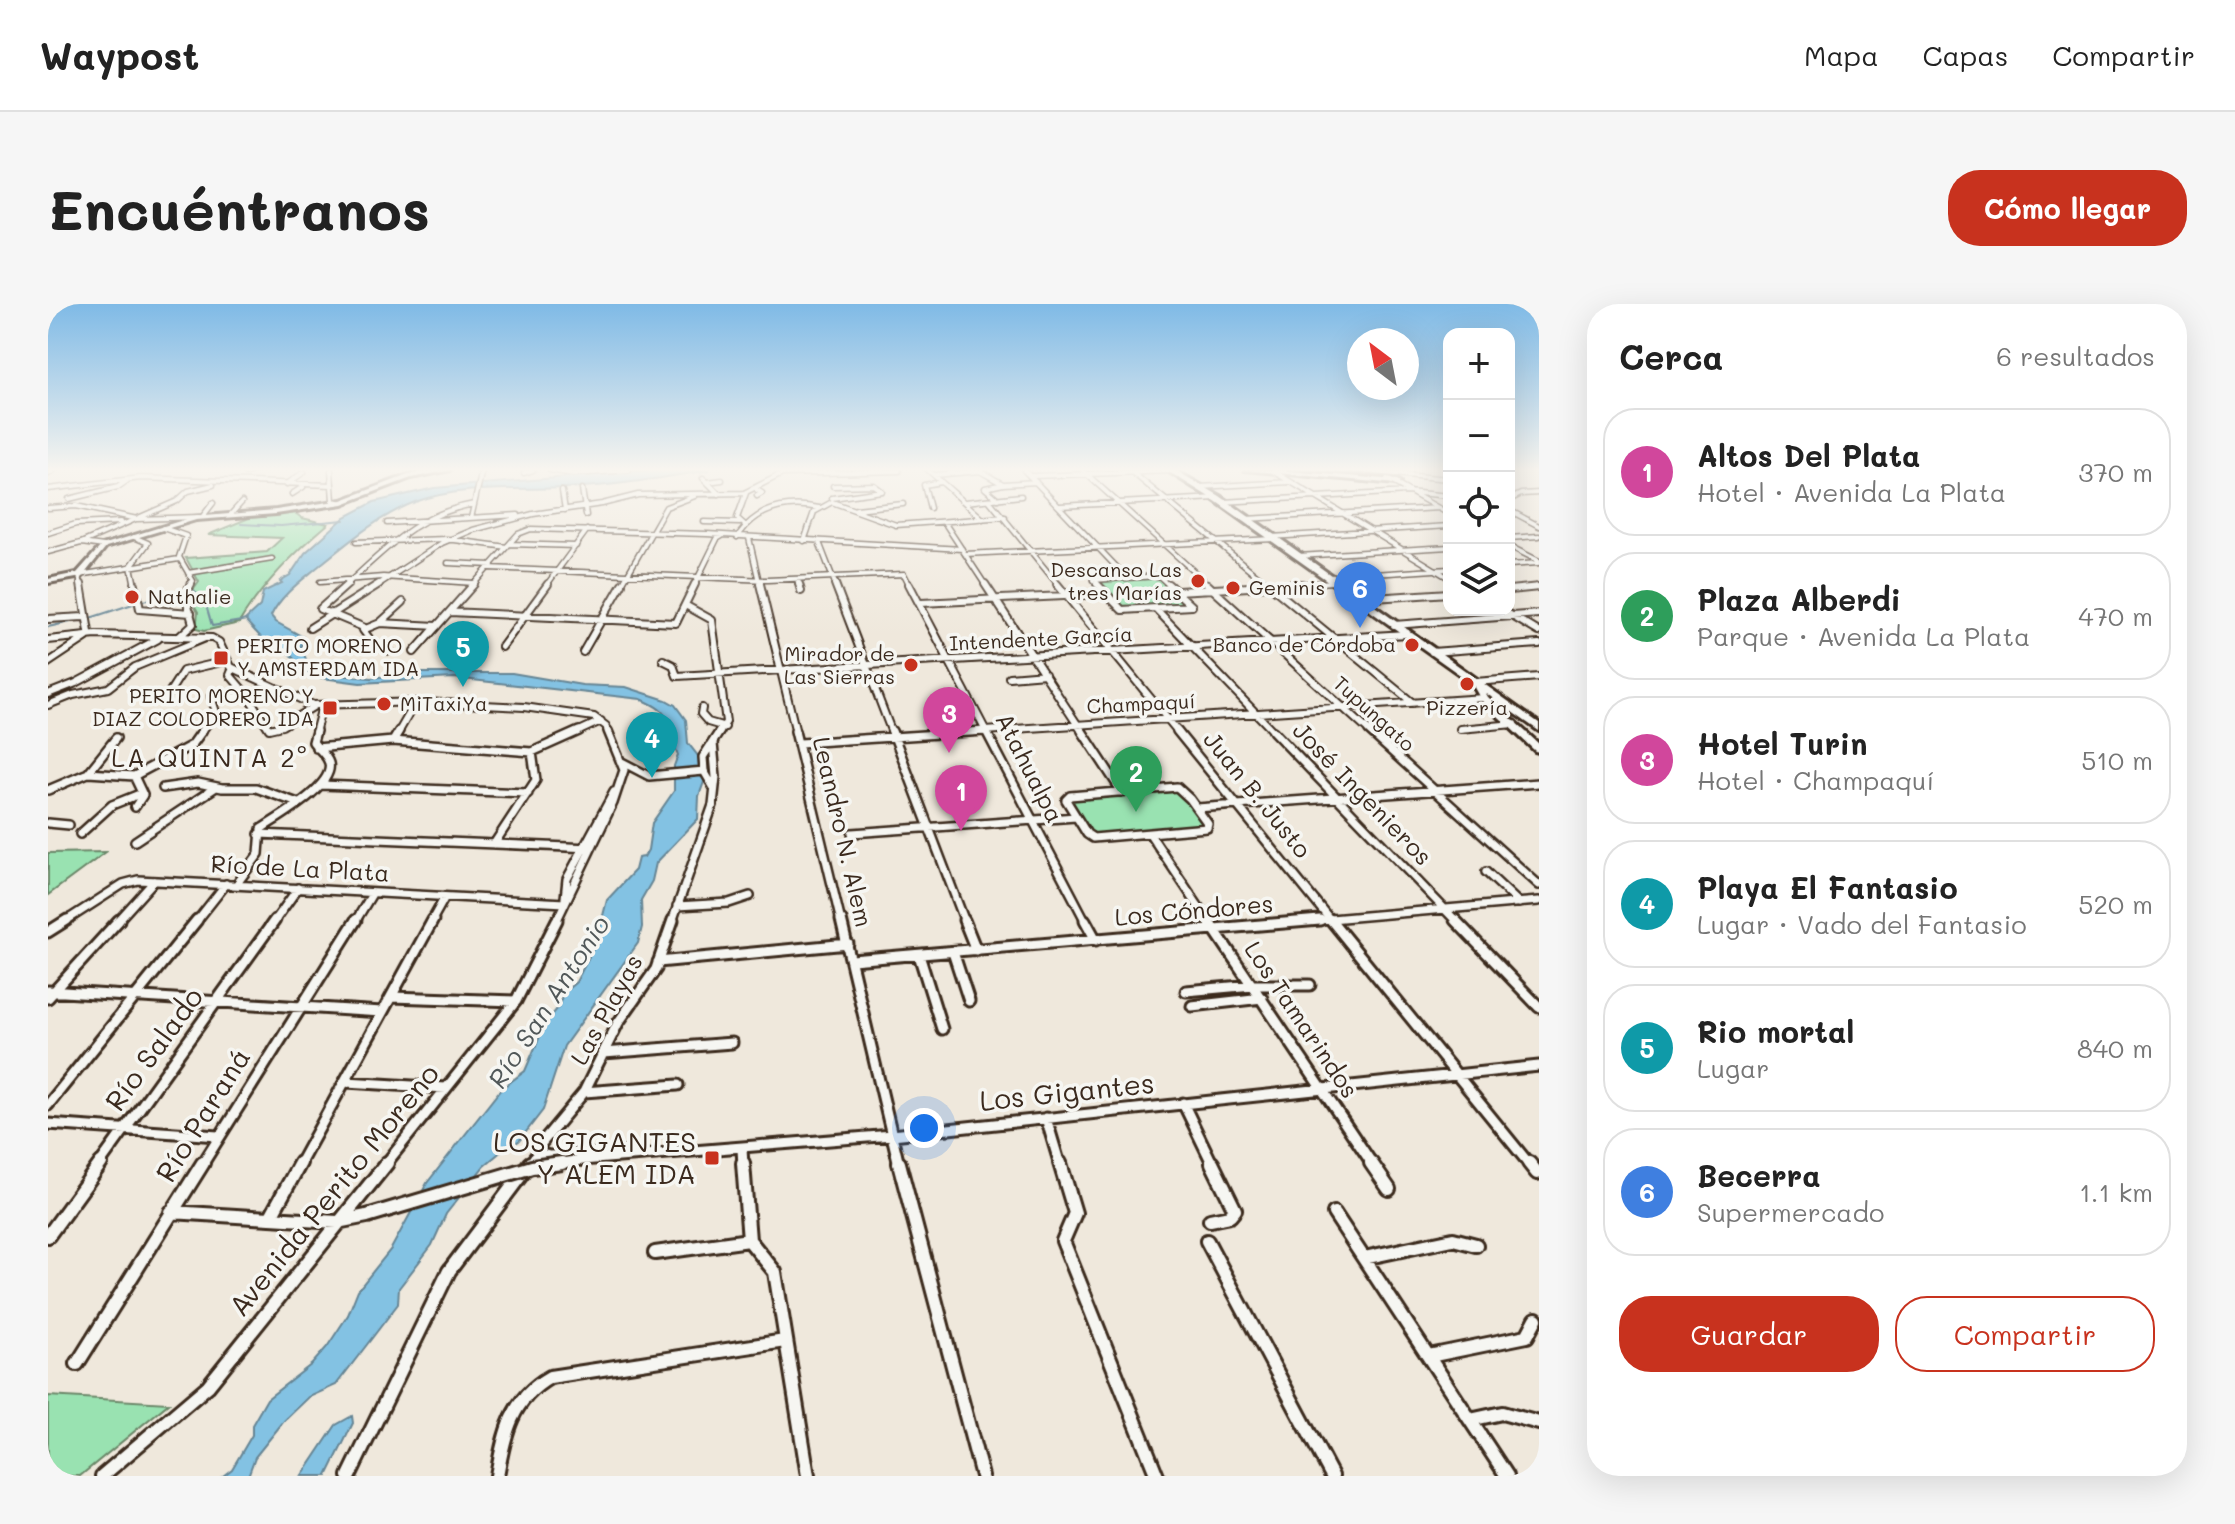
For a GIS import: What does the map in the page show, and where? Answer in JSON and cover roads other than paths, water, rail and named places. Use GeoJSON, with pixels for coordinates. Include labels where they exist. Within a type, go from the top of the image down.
{"type":"FeatureCollection","features":[{"type":"Feature","properties":{"kind":"main road"},"geometry":{"type":"LineString","coordinates":[[48,581],[82,572],[104,546],[174,525]]}},
{"type":"Feature","properties":{"kind":"main road"},"geometry":{"type":"LineString","coordinates":[[1253,525],[1539,728]]}},
{"type":"Feature","properties":{"kind":"main road"},"geometry":{"type":"LineString","coordinates":[[1475,682],[1484,698],[1539,749]]}},
{"type":"Feature","properties":{"kind":"street"},"geometry":{"type":"LineString","coordinates":[[48,532],[78,525]]}},
{"type":"Feature","properties":{"kind":"street"},"geometry":{"type":"LineString","coordinates":[[49,552],[81,543],[120,525]]}},
{"type":"Feature","properties":{"kind":"street"},"geometry":{"type":"LineString","coordinates":[[390,651],[374,645],[364,629],[320,610],[391,543],[416,525]]}},
{"type":"Feature","properties":{"kind":"street"},"geometry":{"type":"LineString","coordinates":[[310,628],[414,559],[451,539],[498,525]]}},
{"type":"Feature","properties":{"kind":"street"},"geometry":{"type":"LineString","coordinates":[[583,652],[657,525]]}},
{"type":"Feature","properties":{"kind":"street"},"geometry":{"type":"LineString","coordinates":[[737,537],[743,525]]}},
{"type":"Feature","properties":{"kind":"street"},"geometry":{"type":"LineString","coordinates":[[804,541],[810,525]]}},
{"type":"Feature","properties":{"kind":"street"},"geometry":{"type":"LineString","coordinates":[[946,525],[1122,792]]}},
{"type":"Feature","properties":{"kind":"street","name":"Juan B. Justo"},"geometry":{"type":"LineString","coordinates":[[1011,525],[1537,1173]]}},
{"type":"Feature","properties":{"kind":"street"},"geometry":{"type":"LineString","coordinates":[[1076,525],[1126,577]]}},
{"type":"Feature","properties":{"kind":"street","name":"Tupungato"},"geometry":{"type":"LineString","coordinates":[[1142,525],[1539,885]]}},
{"type":"Feature","properties":{"kind":"street"},"geometry":{"type":"LineString","coordinates":[[1196,525],[1414,703]]}},
{"type":"Feature","properties":{"kind":"street"},"geometry":{"type":"LineString","coordinates":[[1363,525],[1443,574]]}},
{"type":"Feature","properties":{"kind":"street"},"geometry":{"type":"LineString","coordinates":[[414,652],[520,532],[531,529],[653,532],[964,552],[1164,545],[1443,526]]}},
{"type":"Feature","properties":{"kind":"street"},"geometry":{"type":"LineString","coordinates":[[48,661],[86,633],[162,637],[181,635],[193,624],[185,595],[193,583],[179,557],[186,536],[163,528]]}},
{"type":"Feature","properties":{"kind":"street"},"geometry":{"type":"LineString","coordinates":[[502,647],[587,530]]}},
{"type":"Feature","properties":{"kind":"street"},"geometry":{"type":"LineString","coordinates":[[450,612],[678,622],[697,577],[722,536]]}},
{"type":"Feature","properties":{"kind":"street"},"geometry":{"type":"LineString","coordinates":[[1515,538],[1539,536]]}},
{"type":"Feature","properties":{"kind":"street"},"geometry":{"type":"LineString","coordinates":[[134,537],[148,543],[132,564],[142,610],[191,613]]}},
{"type":"Feature","properties":{"kind":"street","name":"Leandro N. Alem"},"geometry":{"type":"LineString","coordinates":[[749,538],[917,1238],[982,1476]]}},
{"type":"Feature","properties":{"kind":"street"},"geometry":{"type":"LineString","coordinates":[[356,542],[451,539],[474,545],[576,546]]}},
{"type":"Feature","properties":{"kind":"street"},"geometry":{"type":"LineString","coordinates":[[819,542],[976,950]]}},
{"type":"Feature","properties":{"kind":"street"},"geometry":{"type":"LineString","coordinates":[[81,543],[104,546]]}},
{"type":"Feature","properties":{"kind":"street"},"geometry":{"type":"LineString","coordinates":[[1298,556],[1443,547]]}},
{"type":"Feature","properties":{"kind":"street"},"geometry":{"type":"LineString","coordinates":[[1515,549],[1539,562]]}},
{"type":"Feature","properties":{"kind":"street"},"geometry":{"type":"LineString","coordinates":[[86,633],[82,572],[179,557]]}},
{"type":"Feature","properties":{"kind":"street"},"geometry":{"type":"LineString","coordinates":[[188,573],[272,559]]}},
{"type":"Feature","properties":{"kind":"street"},"geometry":{"type":"LineString","coordinates":[[1515,564],[1539,562]]}},
{"type":"Feature","properties":{"kind":"street"},"geometry":{"type":"LineString","coordinates":[[448,563],[761,580],[833,577]]}},
{"type":"Feature","properties":{"kind":"street"},"geometry":{"type":"LineString","coordinates":[[1177,591],[1443,569]]}},
{"type":"Feature","properties":{"kind":"street","name":"Atahualpa"},"geometry":{"type":"LineString","coordinates":[[833,577],[902,573],[921,603],[1096,940]]}},
{"type":"Feature","properties":{"kind":"street"},"geometry":{"type":"LineString","coordinates":[[1126,577],[1161,577],[1192,606],[1121,610],[1093,579],[1126,577]]}},
{"type":"Feature","properties":{"kind":"street"},"geometry":{"type":"LineString","coordinates":[[320,582],[388,578],[474,583]]}},
{"type":"Feature","properties":{"kind":"street"},"geometry":{"type":"LineString","coordinates":[[797,579],[801,591]]}},
{"type":"Feature","properties":{"kind":"street"},"geometry":{"type":"LineString","coordinates":[[1515,589],[1539,587]]}},
{"type":"Feature","properties":{"kind":"street"},"geometry":{"type":"LineString","coordinates":[[1359,599],[1443,593]]}},
{"type":"Feature","properties":{"kind":"street"},"geometry":{"type":"LineString","coordinates":[[921,603],[1105,594]]}},
{"type":"Feature","properties":{"kind":"street"},"geometry":{"type":"LineString","coordinates":[[364,629],[380,623],[403,602]]}},
{"type":"Feature","properties":{"kind":"street"},"geometry":{"type":"LineString","coordinates":[[686,607],[712,620],[725,727],[703,757],[704,771],[714,789]]}},
{"type":"Feature","properties":{"kind":"street","name":"José Ingenieros"},"geometry":{"type":"LineString","coordinates":[[1156,609],[1539,1007]]}},
{"type":"Feature","properties":{"kind":"street"},"geometry":{"type":"LineString","coordinates":[[1515,616],[1539,614]]}},
{"type":"Feature","properties":{"kind":"street"},"geometry":{"type":"LineString","coordinates":[[1394,625],[1513,616],[1539,632]]}},
{"type":"Feature","properties":{"kind":"street"},"geometry":{"type":"LineString","coordinates":[[48,619],[84,617]]}},
{"type":"Feature","properties":{"kind":"street"},"geometry":{"type":"LineString","coordinates":[[380,623],[437,626]]}},
{"type":"Feature","properties":{"kind":"street"},"geometry":{"type":"LineString","coordinates":[[48,640],[86,633],[206,637],[219,642],[226,661],[233,668],[319,706]]}},
{"type":"Feature","properties":{"kind":"street","name":"Intendente García"},"geometry":{"type":"LineString","coordinates":[[663,660],[673,665],[677,676],[1407,634]]}},
{"type":"Feature","properties":{"kind":"street"},"geometry":{"type":"LineString","coordinates":[[48,694],[70,687],[122,655],[162,637]]}},
{"type":"Feature","properties":{"kind":"street"},"geometry":{"type":"LineString","coordinates":[[48,705],[73,695],[108,688],[135,667],[206,637]]}},
{"type":"Feature","properties":{"kind":"street"},"geometry":{"type":"LineString","coordinates":[[1432,652],[1539,644]]}},
{"type":"Feature","properties":{"kind":"street"},"geometry":{"type":"LineString","coordinates":[[165,699],[183,671],[226,661]]}},
{"type":"Feature","properties":{"kind":"street"},"geometry":{"type":"LineString","coordinates":[[233,668],[230,675],[269,729],[282,726],[319,706],[416,702],[524,707],[591,716],[601,721],[621,762],[652,776],[704,771]]}},
{"type":"Feature","properties":{"kind":"street"},"geometry":{"type":"LineString","coordinates":[[1009,677],[1045,674]]}},
{"type":"Feature","properties":{"kind":"street"},"geometry":{"type":"LineString","coordinates":[[1475,682],[1539,677]]}},
{"type":"Feature","properties":{"kind":"street"},"geometry":{"type":"LineString","coordinates":[[48,790],[88,773],[134,776],[197,740],[216,712],[211,697],[248,696]]}},
{"type":"Feature","properties":{"kind":"street","name":"Champaquí"},"geometry":{"type":"LineString","coordinates":[[800,743],[1484,698]]}},
{"type":"Feature","properties":{"kind":"street"},"geometry":{"type":"LineString","coordinates":[[393,741],[416,702]]}},
{"type":"Feature","properties":{"kind":"street"},"geometry":{"type":"LineString","coordinates":[[259,854],[259,834],[264,826],[321,785],[329,765],[313,740],[319,706]]}},
{"type":"Feature","properties":{"kind":"street"},"geometry":{"type":"LineString","coordinates":[[702,708],[704,718],[725,727]]}},
{"type":"Feature","properties":{"kind":"street"},"geometry":{"type":"LineString","coordinates":[[316,748],[393,741],[532,752],[601,721]]}},
{"type":"Feature","properties":{"kind":"street"},"geometry":{"type":"LineString","coordinates":[[1460,729],[1514,724]]}},
{"type":"Feature","properties":{"kind":"street"},"geometry":{"type":"LineString","coordinates":[[88,773],[116,738]]}},
{"type":"Feature","properties":{"kind":"street","name":"Las Playas"},"geometry":{"type":"LineString","coordinates":[[349,1476],[449,1271],[584,1092],[623,1014],[658,962],[713,805],[713,743]]}},
{"type":"Feature","properties":{"kind":"street"},"geometry":{"type":"LineString","coordinates":[[494,844],[536,777],[532,752]]}},
{"type":"Feature","properties":{"kind":"street","name":"Avenida Perito Moreno"},"geometry":{"type":"LineString","coordinates":[[102,1476],[208,1386],[516,1001],[617,788],[624,770],[621,762]]}},
{"type":"Feature","properties":{"kind":"street"},"geometry":{"type":"LineString","coordinates":[[134,776],[142,793]]}},
{"type":"Feature","properties":{"kind":"street"},"geometry":{"type":"LineString","coordinates":[[163,788],[198,783],[260,789],[298,803]]}},
{"type":"Feature","properties":{"kind":"street"},"geometry":{"type":"LineString","coordinates":[[1197,808],[1539,783]]}},
{"type":"Feature","properties":{"kind":"street"},"geometry":{"type":"LineString","coordinates":[[321,785],[528,793]]}},
{"type":"Feature","properties":{"kind":"street"},"geometry":{"type":"LineString","coordinates":[[135,841],[216,787]]}},
{"type":"Feature","properties":{"kind":"street"},"geometry":{"type":"LineString","coordinates":[[1177,787],[1197,808],[1208,824],[1207,828],[1093,838],[1087,834],[1066,800],[1068,796],[1177,787]]}},
{"type":"Feature","properties":{"kind":"street"},"geometry":{"type":"LineString","coordinates":[[135,807],[142,793]]}},
{"type":"Feature","properties":{"kind":"street"},"geometry":{"type":"LineString","coordinates":[[80,834],[112,805],[142,793]]}},
{"type":"Feature","properties":{"kind":"street"},"geometry":{"type":"LineString","coordinates":[[852,833],[1076,817]]}},
{"type":"Feature","properties":{"kind":"street"},"geometry":{"type":"LineString","coordinates":[[48,823],[69,825]]}},
{"type":"Feature","properties":{"kind":"street"},"geometry":{"type":"LineString","coordinates":[[259,834],[586,848]]}},
{"type":"Feature","properties":{"kind":"street","name":"Los Tamarindos"},"geometry":{"type":"LineString","coordinates":[[1150,834],[1389,1189]]}},
{"type":"Feature","properties":{"kind":"street"},"geometry":{"type":"LineString","coordinates":[[48,1105],[275,835]]}},
{"type":"Feature","properties":{"kind":"street"},"geometry":{"type":"LineString","coordinates":[[1486,872],[1519,903]]}},
{"type":"Feature","properties":{"kind":"street"},"geometry":{"type":"LineString","coordinates":[[50,994],[154,881]]}},
{"type":"Feature","properties":{"kind":"street","name":"Río de La Plata"},"geometry":{"type":"LineString","coordinates":[[48,932],[123,884],[154,881],[565,903]]}},
{"type":"Feature","properties":{"kind":"street","name":"Río Salado"},"geometry":{"type":"LineString","coordinates":[[48,1236],[298,888]]}},
{"type":"Feature","properties":{"kind":"street","name":"Río Paraná"},"geometry":{"type":"LineString","coordinates":[[77,1364],[372,894]]}},
{"type":"Feature","properties":{"kind":"street"},"geometry":{"type":"LineString","coordinates":[[677,906],[729,903],[750,896]]}},
{"type":"Feature","properties":{"kind":"street"},"geometry":{"type":"LineString","coordinates":[[270,1218],[445,897]]}},
{"type":"Feature","properties":{"kind":"street","name":"Los Cóndores"},"geometry":{"type":"LineString","coordinates":[[852,960],[1539,901]]}},
{"type":"Feature","properties":{"kind":"street"},"geometry":{"type":"LineString","coordinates":[[658,962],[848,944]]}},
{"type":"Feature","properties":{"kind":"street"},"geometry":{"type":"LineString","coordinates":[[953,952],[969,1001]]}},
{"type":"Feature","properties":{"kind":"street"},"geometry":{"type":"LineString","coordinates":[[919,955],[942,1029]]}},
{"type":"Feature","properties":{"kind":"street"},"geometry":{"type":"LineString","coordinates":[[1186,991],[1253,985],[1310,985]]}},
{"type":"Feature","properties":{"kind":"street"},"geometry":{"type":"LineString","coordinates":[[50,994],[382,1012]]}},
{"type":"Feature","properties":{"kind":"street"},"geometry":{"type":"LineString","coordinates":[[391,997],[516,1001]]}},
{"type":"Feature","properties":{"kind":"street"},"geometry":{"type":"LineString","coordinates":[[1192,1006],[1262,998]]}},
{"type":"Feature","properties":{"kind":"street"},"geometry":{"type":"LineString","coordinates":[[604,1053],[732,1043]]}},
{"type":"Feature","properties":{"kind":"street","name":"Los Gigantes"},"geometry":{"type":"LineString","coordinates":[[171,1212],[337,1222],[532,1167],[582,1160],[892,1135],[1539,1066]]}},
{"type":"Feature","properties":{"kind":"street"},"geometry":{"type":"LineString","coordinates":[[346,1082],[446,1088]]}},
{"type":"Feature","properties":{"kind":"street"},"geometry":{"type":"LineString","coordinates":[[584,1092],[678,1085]]}},
{"type":"Feature","properties":{"kind":"street"},"geometry":{"type":"LineString","coordinates":[[1183,1103],[1235,1210],[1230,1216],[1210,1220]]}},
{"type":"Feature","properties":{"kind":"street"},"geometry":{"type":"LineString","coordinates":[[1046,1118],[1075,1213],[1074,1222],[1063,1241],[1157,1476]]}},
{"type":"Feature","properties":{"kind":"street"},"geometry":{"type":"LineString","coordinates":[[48,1124],[218,1136]]}},
{"type":"Feature","properties":{"kind":"street"},"geometry":{"type":"LineString","coordinates":[[539,1148],[549,1156],[616,1152],[639,1156]]}},
{"type":"Feature","properties":{"kind":"street"},"geometry":{"type":"LineString","coordinates":[[742,1149],[749,1240],[755,1253],[775,1272],[808,1476]]}},
{"type":"Feature","properties":{"kind":"street"},"geometry":{"type":"LineString","coordinates":[[1334,1213],[1507,1476]]}},
{"type":"Feature","properties":{"kind":"street"},"geometry":{"type":"LineString","coordinates":[[1364,1258],[1453,1239],[1476,1245]]}},
{"type":"Feature","properties":{"kind":"street"},"geometry":{"type":"LineString","coordinates":[[655,1253],[749,1240]]}},
{"type":"Feature","properties":{"kind":"street"},"geometry":{"type":"LineString","coordinates":[[1207,1241],[1332,1476]]}},
{"type":"Feature","properties":{"kind":"street"},"geometry":{"type":"LineString","coordinates":[[1429,1356],[1527,1336],[1536,1319]]}},
{"type":"Feature","properties":{"kind":"street"},"geometry":{"type":"LineString","coordinates":[[497,1476],[505,1427],[526,1392],[550,1377],[785,1341]]}},
{"type":"Feature","properties":{"kind":"street"},"geometry":{"type":"LineString","coordinates":[[1470,1420],[1502,1413],[1539,1423]]}},
{"type":"Feature","properties":{"kind":"water","name":"Río San Antonio"},"geometry":{"type":"Polygon","coordinates":[[[336,525],[373,525],[294,587],[271,616],[303,637],[301,646],[307,662],[315,664],[310,665],[324,674],[372,678],[410,673],[512,673],[582,685],[626,687],[675,705],[686,720],[688,743],[698,756],[705,779],[699,796],[698,819],[656,863],[652,881],[641,900],[642,927],[638,943],[564,1046],[543,1110],[519,1141],[484,1166],[446,1214],[432,1245],[399,1288],[398,1304],[336,1385],[309,1397],[284,1421],[255,1457],[248,1476],[223,1476],[232,1469],[252,1435],[252,1425],[267,1399],[312,1364],[327,1347],[348,1315],[358,1290],[391,1249],[427,1183],[501,1089],[525,1071],[546,1022],[558,1008],[563,993],[576,982],[596,943],[607,900],[635,870],[638,858],[644,857],[648,850],[652,823],[674,791],[674,766],[678,755],[670,735],[662,732],[658,720],[667,719],[665,715],[641,699],[454,678],[360,683],[322,678],[295,667],[295,660],[289,653],[266,643],[245,620],[260,606],[263,592],[282,583],[280,581],[290,575],[305,553],[336,525]]]}},
{"type":"Feature","properties":{"kind":"water"},"geometry":{"type":"Polygon","coordinates":[[[352,1416],[353,1423],[327,1476],[302,1476],[336,1425],[352,1416]]]}},
{"type":"Feature","properties":{"kind":"waterway"},"geometry":{"type":"LineString","coordinates":[[255,525],[295,525]]}},
{"type":"Feature","properties":{"kind":"waterway"},"geometry":{"type":"LineString","coordinates":[[193,590],[205,602],[212,626],[247,620]]}},
{"type":"Feature","properties":{"kind":"waterway"},"geometry":{"type":"LineString","coordinates":[[143,601],[183,591]]}},
{"type":"Feature","properties":{"kind":"waterway"},"geometry":{"type":"LineString","coordinates":[[90,618],[136,603]]}},
{"type":"Feature","properties":{"kind":"waterway"},"geometry":{"type":"LineString","coordinates":[[48,627],[80,620]]}},
{"type":"Feature","properties":{"kind":"place","name":"Descanso Las tres Marías"},"geometry":{"type":"Point","coordinates":[1198,581]}},
{"type":"Feature","properties":{"kind":"place","name":"Geminis"},"geometry":{"type":"Point","coordinates":[1233,588]}},
{"type":"Feature","properties":{"kind":"place","name":"Nathalie"},"geometry":{"type":"Point","coordinates":[132,597]}},
{"type":"Feature","properties":{"kind":"place","name":"Becerra"},"geometry":{"type":"Point","coordinates":[1360,628]}},
{"type":"Feature","properties":{"kind":"place","name":"Banco de Córdoba"},"geometry":{"type":"Point","coordinates":[1412,645]}},
{"type":"Feature","properties":{"kind":"place","name":"PERITO MORENO Y AMSTERDAM IDA"},"geometry":{"type":"Point","coordinates":[221,658]}},
{"type":"Feature","properties":{"kind":"place","name":"Mirador de Las Sierras"},"geometry":{"type":"Point","coordinates":[911,665]}},
{"type":"Feature","properties":{"kind":"place","name":"Pizzería"},"geometry":{"type":"Point","coordinates":[1467,684]}},
{"type":"Feature","properties":{"kind":"place","name":"Rio mortal"},"geometry":{"type":"Point","coordinates":[463,687]}},
{"type":"Feature","properties":{"kind":"place","name":"MiTaxiYa"},"geometry":{"type":"Point","coordinates":[384,704]}},
{"type":"Feature","properties":{"kind":"place","name":"PERITO MORENO Y DIAZ COLODRERO IDA"},"geometry":{"type":"Point","coordinates":[330,708]}},
{"type":"Feature","properties":{"kind":"place","name":"Hotel Turin"},"geometry":{"type":"Point","coordinates":[949,753]}},
{"type":"Feature","properties":{"kind":"place","name":"Playa El Fantasio"},"geometry":{"type":"Point","coordinates":[652,778]}},
{"type":"Feature","properties":{"kind":"place","name":"Plaza Alberdi"},"geometry":{"type":"Point","coordinates":[1136,812]}},
{"type":"Feature","properties":{"kind":"place","name":"Altos Del Plata"},"geometry":{"type":"Point","coordinates":[961,831]}},
{"type":"Feature","properties":{"kind":"place","name":"LOS GIGANTES Y ALEM IDA"},"geometry":{"type":"Point","coordinates":[712,1158]}},
{"type":"Feature","properties":{"kind":"district","name":"LA QUINTA 2°"},"geometry":{"type":"Point","coordinates":[210,758]}}]}
